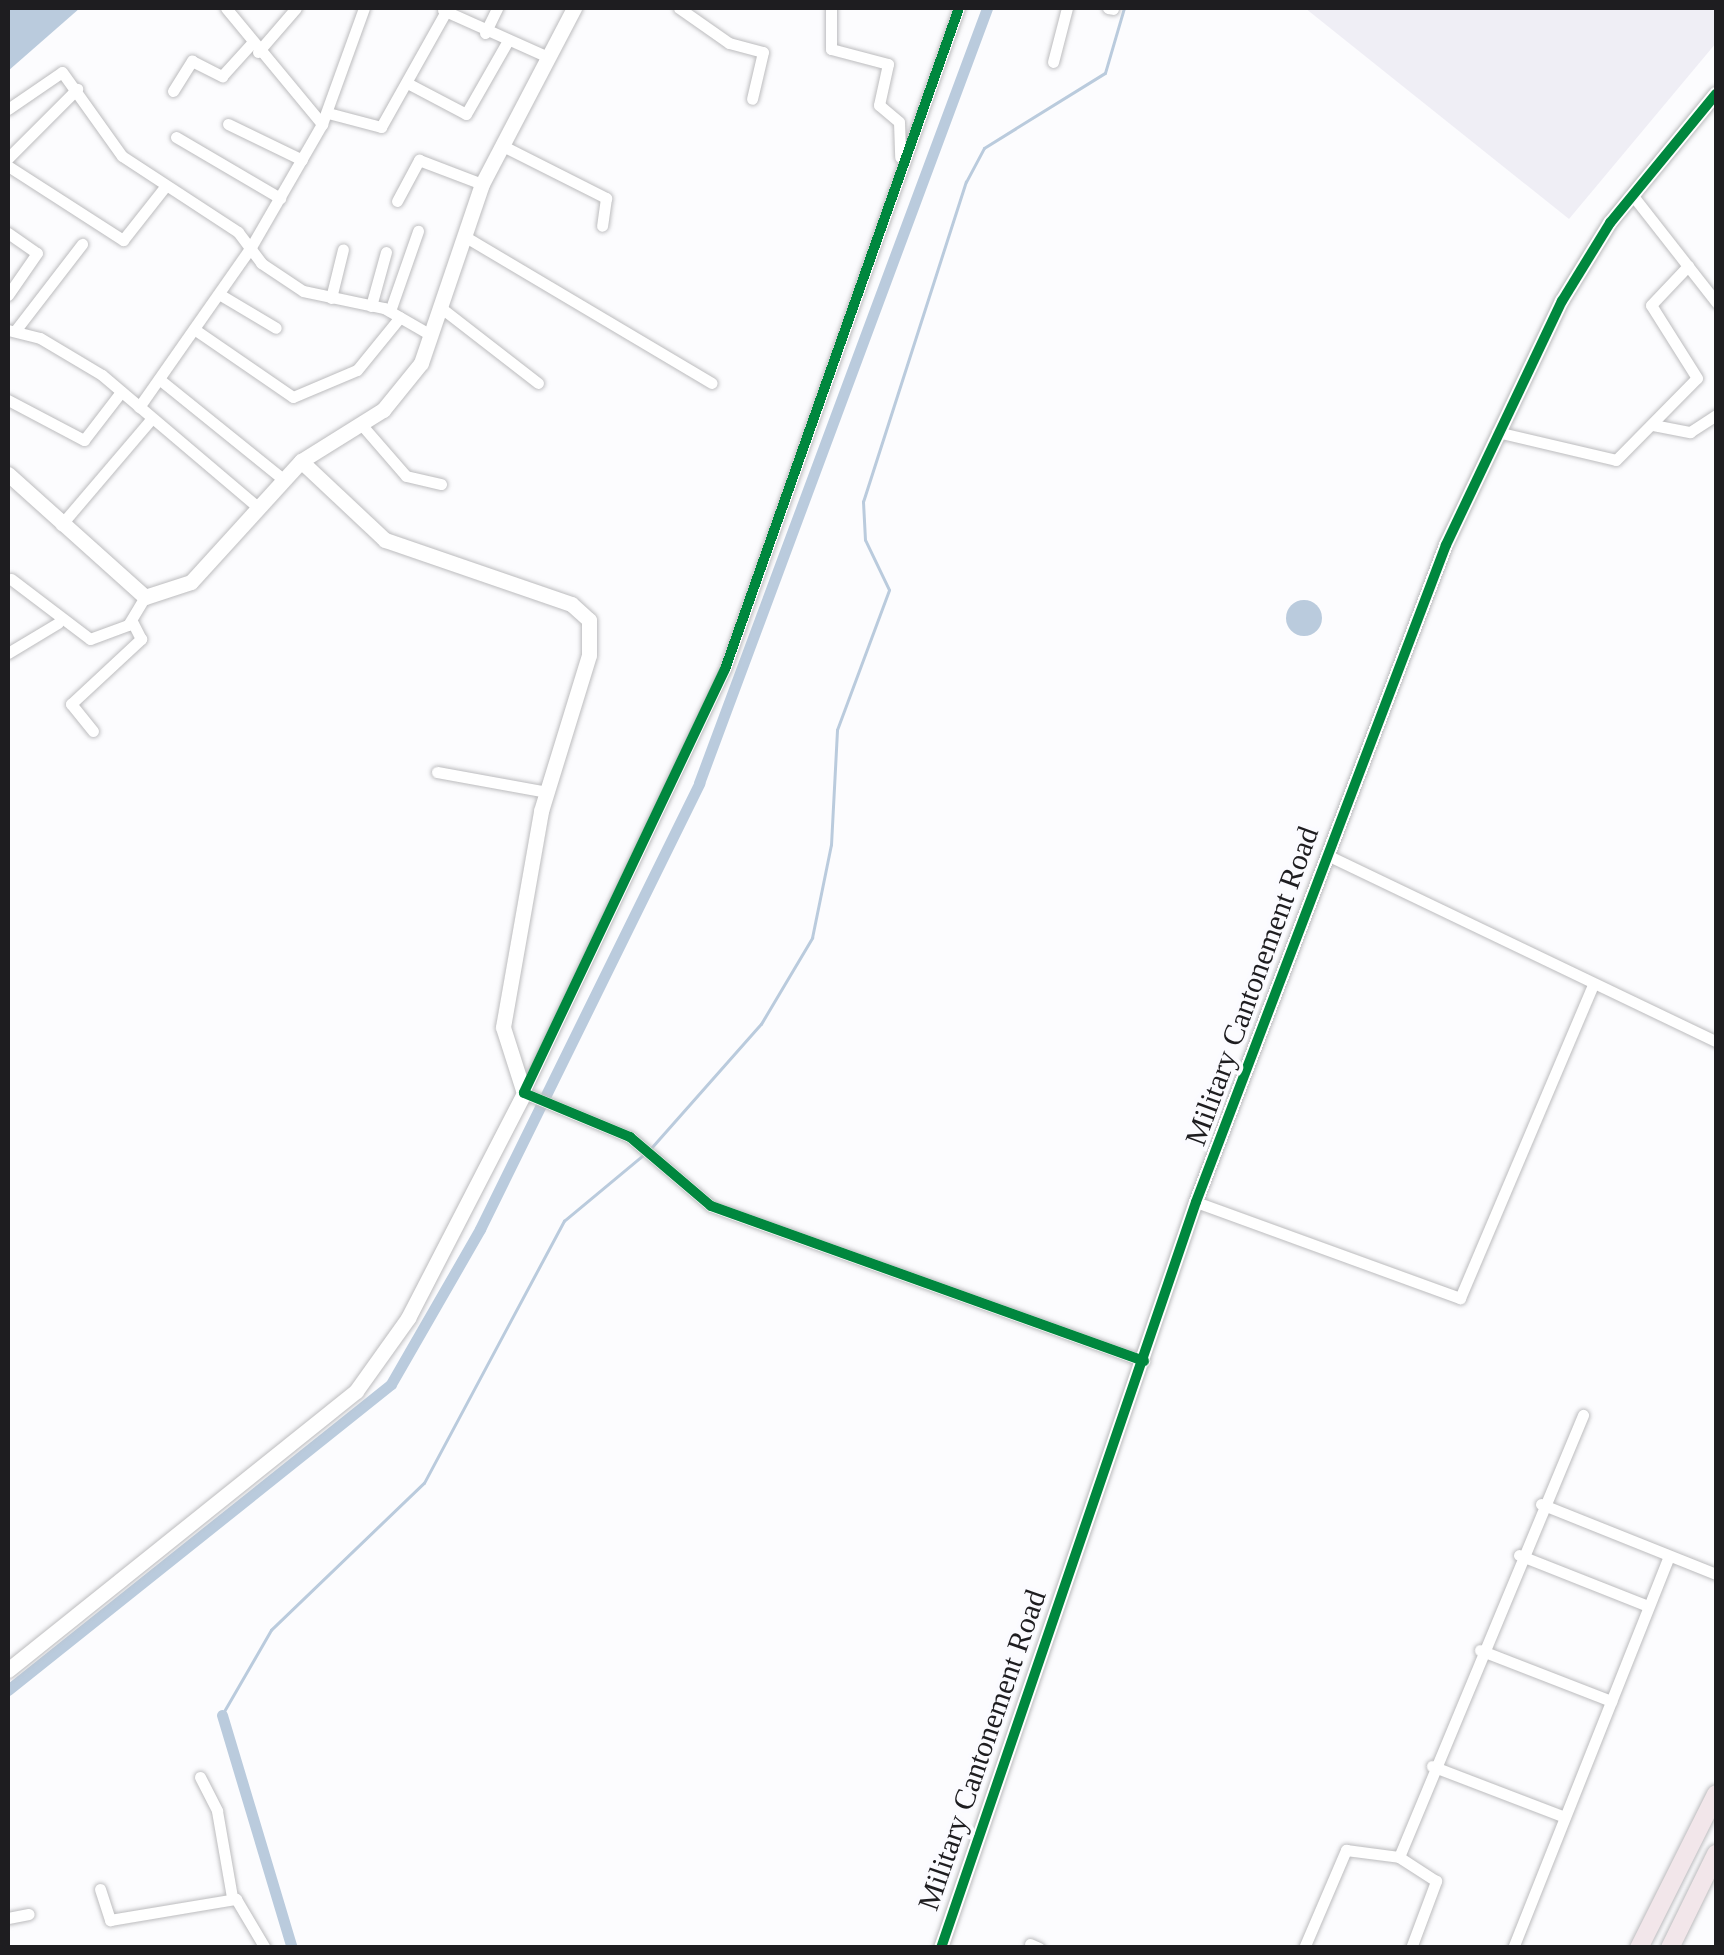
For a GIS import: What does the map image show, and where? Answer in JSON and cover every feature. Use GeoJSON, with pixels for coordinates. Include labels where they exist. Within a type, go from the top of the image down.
{"type":"FeatureCollection","features":[{"type":"Feature","properties":{"kind":"highway"},"geometry":{"type":"LineString","coordinates":[[1639,1948],[1716,1794]]}},
{"type":"Feature","properties":{"kind":"highway"},"geometry":{"type":"LineString","coordinates":[[1678,1944],[1716,1854]]}},
{"type":"Feature","properties":{"kind":"main road"},"geometry":{"type":"LineString","coordinates":[[8,474],[145,596],[191,582],[302,461],[360,423],[405,386],[431,335],[482,184],[574,8]]}},
{"type":"Feature","properties":{"kind":"main road"},"geometry":{"type":"LineString","coordinates":[[8,1670],[356,1391],[408,1318],[528,1096],[504,1027],[547,792],[589,655],[582,610],[385,540],[302,461]]}},
{"type":"Feature","properties":{"kind":"street"},"geometry":{"type":"LineString","coordinates":[[226,8],[254,48],[325,118],[379,129],[411,84],[443,9],[485,34],[548,57]]}},
{"type":"Feature","properties":{"kind":"street"},"geometry":{"type":"LineString","coordinates":[[173,91],[191,62],[222,76],[296,8]]}},
{"type":"Feature","properties":{"kind":"street"},"geometry":{"type":"LineString","coordinates":[[139,407],[251,247],[302,160],[325,118],[364,8]]}},
{"type":"Feature","properties":{"kind":"street"},"geometry":{"type":"LineString","coordinates":[[485,34],[497,8]]}},
{"type":"Feature","properties":{"kind":"street"},"geometry":{"type":"LineString","coordinates":[[679,8],[729,43],[763,52],[752,99]]}},
{"type":"Feature","properties":{"kind":"street"},"geometry":{"type":"LineString","coordinates":[[831,8],[831,49],[887,63],[879,106],[899,122],[899,169]]}},
{"type":"Feature","properties":{"kind":"street"},"geometry":{"type":"LineString","coordinates":[[959,8],[899,169],[726,670],[528,1096],[642,1145],[711,1206],[1144,1361]]}},
{"type":"Feature","properties":{"kind":"street"},"geometry":{"type":"LineString","coordinates":[[1052,62],[1066,8]]}},
{"type":"Feature","properties":{"kind":"street"},"geometry":{"type":"LineString","coordinates":[[411,84],[466,114],[507,42]]}},
{"type":"Feature","properties":{"kind":"street"},"geometry":{"type":"LineString","coordinates":[[8,108],[56,71],[77,88],[122,156],[251,247],[302,291],[395,314],[431,335]]}},
{"type":"Feature","properties":{"kind":"street"},"geometry":{"type":"LineString","coordinates":[[8,158],[77,88]]}},
{"type":"Feature","properties":{"kind":"street","name":"Military Cantonement Road"},"geometry":{"type":"LineString","coordinates":[[942,1948],[1196,1202],[1327,856],[1497,432],[1562,301],[1633,196],[1716,94]]}},
{"type":"Feature","properties":{"kind":"street"},"geometry":{"type":"LineString","coordinates":[[228,124],[302,160]]}},
{"type":"Feature","properties":{"kind":"street"},"geometry":{"type":"LineString","coordinates":[[176,137],[280,198]]}},
{"type":"Feature","properties":{"kind":"street"},"geometry":{"type":"LineString","coordinates":[[501,145],[606,198],[602,226]]}},
{"type":"Feature","properties":{"kind":"street"},"geometry":{"type":"LineString","coordinates":[[396,201],[418,160],[482,184]]}},
{"type":"Feature","properties":{"kind":"street"},"geometry":{"type":"LineString","coordinates":[[8,166],[123,240],[164,188]]}},
{"type":"Feature","properties":{"kind":"street"},"geometry":{"type":"LineString","coordinates":[[1633,196],[1716,302]]}},
{"type":"Feature","properties":{"kind":"street"},"geometry":{"type":"LineString","coordinates":[[194,329],[293,397],[358,370],[395,314],[418,231]]}},
{"type":"Feature","properties":{"kind":"street"},"geometry":{"type":"LineString","coordinates":[[8,233],[37,252],[8,295]]}},
{"type":"Feature","properties":{"kind":"street"},"geometry":{"type":"LineString","coordinates":[[464,236],[712,383]]}},
{"type":"Feature","properties":{"kind":"street"},"geometry":{"type":"LineString","coordinates":[[82,244],[12,331],[121,392],[258,508]]}},
{"type":"Feature","properties":{"kind":"street"},"geometry":{"type":"LineString","coordinates":[[331,298],[343,249]]}},
{"type":"Feature","properties":{"kind":"street"},"geometry":{"type":"LineString","coordinates":[[371,306],[386,252]]}},
{"type":"Feature","properties":{"kind":"street"},"geometry":{"type":"LineString","coordinates":[[1497,432],[1606,464],[1653,425],[1697,378],[1651,304],[1688,266]]}},
{"type":"Feature","properties":{"kind":"street"},"geometry":{"type":"LineString","coordinates":[[218,294],[276,328]]}},
{"type":"Feature","properties":{"kind":"street"},"geometry":{"type":"LineString","coordinates":[[440,307],[538,384]]}},
{"type":"Feature","properties":{"kind":"street"},"geometry":{"type":"LineString","coordinates":[[160,379],[284,480]]}},
{"type":"Feature","properties":{"kind":"street"},"geometry":{"type":"LineString","coordinates":[[8,400],[84,440],[121,392]]}},
{"type":"Feature","properties":{"kind":"street"},"geometry":{"type":"LineString","coordinates":[[1653,425],[1696,431],[1716,415]]}},
{"type":"Feature","properties":{"kind":"street"},"geometry":{"type":"LineString","coordinates":[[61,525],[152,418]]}},
{"type":"Feature","properties":{"kind":"street"},"geometry":{"type":"LineString","coordinates":[[360,423],[406,476],[441,484]]}},
{"type":"Feature","properties":{"kind":"street"},"geometry":{"type":"LineString","coordinates":[[11,580],[58,623],[90,639],[132,621],[145,596]]}},
{"type":"Feature","properties":{"kind":"street"},"geometry":{"type":"LineString","coordinates":[[94,731],[71,704],[142,640],[132,621]]}},
{"type":"Feature","properties":{"kind":"street"},"geometry":{"type":"LineString","coordinates":[[8,652],[58,623]]}},
{"type":"Feature","properties":{"kind":"street"},"geometry":{"type":"LineString","coordinates":[[436,772],[547,792]]}},
{"type":"Feature","properties":{"kind":"street"},"geometry":{"type":"LineString","coordinates":[[1327,856],[1716,1040]]}},
{"type":"Feature","properties":{"kind":"street"},"geometry":{"type":"LineString","coordinates":[[1196,1202],[1460,1298],[1593,984]]}},
{"type":"Feature","properties":{"kind":"street"},"geometry":{"type":"LineString","coordinates":[[1399,1858],[1432,1766],[1540,1504],[1584,1416]]}},
{"type":"Feature","properties":{"kind":"street"},"geometry":{"type":"LineString","coordinates":[[1540,1504],[1716,1574]]}},
{"type":"Feature","properties":{"kind":"street"},"geometry":{"type":"LineString","coordinates":[[1519,1555],[1648,1606]]}},
{"type":"Feature","properties":{"kind":"street"},"geometry":{"type":"LineString","coordinates":[[1514,1948],[1669,1556]]}},
{"type":"Feature","properties":{"kind":"street"},"geometry":{"type":"LineString","coordinates":[[1480,1650],[1611,1701]]}},
{"type":"Feature","properties":{"kind":"street"},"geometry":{"type":"LineString","coordinates":[[1432,1766],[1565,1817]]}},
{"type":"Feature","properties":{"kind":"street"},"geometry":{"type":"LineString","coordinates":[[200,1777],[217,1811],[232,1897],[265,1948]]}},
{"type":"Feature","properties":{"kind":"street"},"geometry":{"type":"LineString","coordinates":[[1304,1948],[1346,1850],[1399,1858],[1436,1881],[1411,1948]]}},
{"type":"Feature","properties":{"kind":"street"},"geometry":{"type":"LineString","coordinates":[[100,1890],[110,1920],[232,1897]]}},
{"type":"Feature","properties":{"kind":"street"},"geometry":{"type":"LineString","coordinates":[[8,1918],[29,1914]]}},
{"type":"Feature","properties":{"kind":"shaded area"},"geometry":{"type":"Polygon","coordinates":[[[1305,8],[1716,8],[1716,43],[1569,219],[1305,8]]]}},
{"type":"Feature","properties":{"kind":"water"},"geometry":{"type":"Polygon","coordinates":[[[8,8],[80,8],[8,71],[8,8]]]}},
{"type":"Feature","properties":{"kind":"water"},"geometry":{"type":"Polygon","coordinates":[[[1304,600],[1316,606],[1322,618],[1316,630],[1304,636],[1292,630],[1286,618],[1292,606],[1304,600]]]}},
{"type":"Feature","properties":{"kind":"waterway"},"geometry":{"type":"LineString","coordinates":[[8,1690],[391,1384],[480,1229],[699,783],[987,8]]}},
{"type":"Feature","properties":{"kind":"waterway"},"geometry":{"type":"LineString","coordinates":[[652,1147],[761,1024],[812,938],[831,845],[837,730],[889,590],[865,540],[863,502],[966,182],[984,148],[1105,73],[1124,8]]}},
{"type":"Feature","properties":{"kind":"waterway"},"geometry":{"type":"LineString","coordinates":[[222,1715],[271,1630],[424,1483],[564,1221],[642,1156]]}},
{"type":"Feature","properties":{"kind":"waterway"},"geometry":{"type":"LineString","coordinates":[[222,1715],[292,1948]]}},
{"type":"Feature","properties":{"kind":"cycle path"},"geometry":{"type":"LineString","coordinates":[[959,8],[725,669],[524,1093],[630,1137],[711,1206],[1144,1361]]}},
{"type":"Feature","properties":{"kind":"cycle path"},"geometry":{"type":"LineString","coordinates":[[941,1948],[1196,1202],[1446,545],[1562,301],[1610,223],[1716,94]]}}]}
